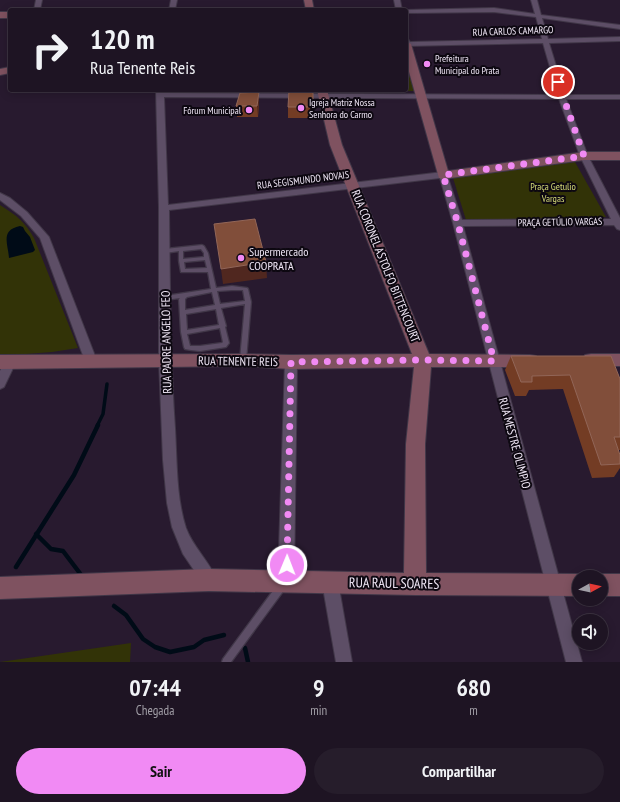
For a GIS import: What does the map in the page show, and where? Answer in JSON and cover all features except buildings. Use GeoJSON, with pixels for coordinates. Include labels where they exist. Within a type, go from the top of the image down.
{"type":"FeatureCollection","features":[{"type":"Feature","properties":{"kind":"street","name":"PRAÇA GETÚLIO VARGAS"},"geometry":{"type":"LineString","coordinates":[[458,224],[619,224],[584,156],[562,97],[534,0]]}},
{"type":"Feature","properties":{"kind":"street"},"geometry":{"type":"LineString","coordinates":[[408,10],[494,10],[620,27]]}},
{"type":"Feature","properties":{"kind":"street","name":"RUA CARLOS CAMARGO"},"geometry":{"type":"LineString","coordinates":[[408,43],[620,39]]}},
{"type":"Feature","properties":{"kind":"street"},"geometry":{"type":"LineString","coordinates":[[408,50],[458,224]]}},
{"type":"Feature","properties":{"kind":"street"},"geometry":{"type":"LineString","coordinates":[[159,92],[322,92],[422,96],[620,97]]}},
{"type":"Feature","properties":{"kind":"street","name":"RUA PADRE ANGELO FEO"},"geometry":{"type":"LineString","coordinates":[[159,92],[165,251],[165,360],[170,460],[179,527],[188,549],[209,580]]}},
{"type":"Feature","properties":{"kind":"street","name":"RUA CORONEL ASTOLFO BITTENCOURT"},"geometry":{"type":"LineString","coordinates":[[322,92],[336,145],[354,185],[423,360],[419,387],[415,584]]}},
{"type":"Feature","properties":{"kind":"street"},"geometry":{"type":"LineString","coordinates":[[443,175],[584,156],[620,156]]}},
{"type":"Feature","properties":{"kind":"street","name":"RUA SEGISMUNDO NOVAIS"},"geometry":{"type":"LineString","coordinates":[[164,208],[443,175]]}},
{"type":"Feature","properties":{"kind":"street"},"geometry":{"type":"LineString","coordinates":[[0,196],[31,220],[44,237],[90,361]]}},
{"type":"Feature","properties":{"kind":"street","name":"RUA MESTRE OLIMPIO"},"geometry":{"type":"LineString","coordinates":[[458,224],[574,662]]}},
{"type":"Feature","properties":{"kind":"street","name":"RUA TENENTE REIS"},"geometry":{"type":"LineString","coordinates":[[5,362],[165,360],[243,360],[291,362],[549,360]]}},
{"type":"Feature","properties":{"kind":"street"},"geometry":{"type":"LineString","coordinates":[[573,360],[620,360]]}},
{"type":"Feature","properties":{"kind":"street"},"geometry":{"type":"LineString","coordinates":[[0,384],[5,362]]}},
{"type":"Feature","properties":{"kind":"street"},"geometry":{"type":"LineString","coordinates":[[286,581],[291,362]]}},
{"type":"Feature","properties":{"kind":"street","name":"RUA RAUL SOARES"},"geometry":{"type":"LineString","coordinates":[[0,588],[209,580],[572,585]]}},
{"type":"Feature","properties":{"kind":"street"},"geometry":{"type":"LineString","coordinates":[[330,582],[344,662]]}},
{"type":"Feature","properties":{"kind":"street"},"geometry":{"type":"LineString","coordinates":[[608,585],[620,585]]}},
{"type":"Feature","properties":{"kind":"lane"},"geometry":{"type":"LineString","coordinates":[[165,251],[202,247],[204,249],[226,340],[224,345],[187,347],[184,332],[182,299],[185,295]]}},
{"type":"Feature","properties":{"kind":"lane"},"geometry":{"type":"LineString","coordinates":[[181,249],[183,271],[210,270]]}},
{"type":"Feature","properties":{"kind":"lane"},"geometry":{"type":"LineString","coordinates":[[181,261],[207,258]]}},
{"type":"Feature","properties":{"kind":"lane"},"geometry":{"type":"LineString","coordinates":[[165,298],[243,288],[246,291],[248,302],[243,360]]}},
{"type":"Feature","properties":{"kind":"lane"},"geometry":{"type":"LineString","coordinates":[[183,312],[248,302]]}},
{"type":"Feature","properties":{"kind":"lane"},"geometry":{"type":"LineString","coordinates":[[184,332],[223,326]]}},
{"type":"Feature","properties":{"kind":"lane"},"geometry":{"type":"LineString","coordinates":[[226,662],[286,581]]}},
{"type":"Feature","properties":{"kind":"green space"},"geometry":{"type":"Polygon","coordinates":[[[408,68],[415,91],[408,91],[408,68]]]}},
{"type":"Feature","properties":{"kind":"green space","name":"Praça Getulio Vargas"},"geometry":{"type":"Polygon","coordinates":[[[575,162],[606,217],[466,220],[453,178],[575,162]]]}},
{"type":"Feature","properties":{"kind":"green space"},"geometry":{"type":"Polygon","coordinates":[[[0,205],[20,219],[34,238],[78,348],[52,352],[0,356],[0,205]]]}},
{"type":"Feature","properties":{"kind":"green space"},"geometry":{"type":"Polygon","coordinates":[[[131,643],[130,662],[0,662],[131,643]]]}},
{"type":"Feature","properties":{"kind":"shaded area"},"geometry":{"type":"Polygon","coordinates":[[[20,226],[23,227],[30,237],[35,250],[33,252],[9,258],[7,234],[14,228],[20,226]]]}},
{"type":"Feature","properties":{"kind":"waterway"},"geometry":{"type":"LineString","coordinates":[[97,426],[103,414],[107,384]]}},
{"type":"Feature","properties":{"kind":"waterway"},"geometry":{"type":"LineString","coordinates":[[36,534],[74,475],[98,425]]}},
{"type":"Feature","properties":{"kind":"waterway"},"geometry":{"type":"LineString","coordinates":[[16,567],[36,534]]}},
{"type":"Feature","properties":{"kind":"waterway"},"geometry":{"type":"LineString","coordinates":[[36,534],[51,549],[63,551],[82,576]]}},
{"type":"Feature","properties":{"kind":"waterway"},"geometry":{"type":"LineString","coordinates":[[114,606],[126,615],[143,639],[155,647],[170,652],[194,647],[204,640],[224,635]]}},
{"type":"Feature","properties":{"kind":"waterway"},"geometry":{"type":"LineString","coordinates":[[245,648],[248,662]]}},
{"type":"Feature","properties":{"kind":"place","name":"Prefeitura Municipal do Prata"},"geometry":{"type":"Point","coordinates":[427,64]}},
{"type":"Feature","properties":{"kind":"place","name":"Igreja Matriz Nossa Senhora do Carmo"},"geometry":{"type":"Point","coordinates":[301,108]}},
{"type":"Feature","properties":{"kind":"place","name":"Fórum Municipal"},"geometry":{"type":"Point","coordinates":[249,110]}},
{"type":"Feature","properties":{"kind":"place","name":"Supermercado COOPRATA"},"geometry":{"type":"Point","coordinates":[241,258]}},
{"type":"Feature","properties":{"kind":"route"},"geometry":{"type":"LineString","coordinates":[[287,565],[291,362],[423,360],[494,361],[458,224],[443,175],[584,156],[558,82]]}}]}
